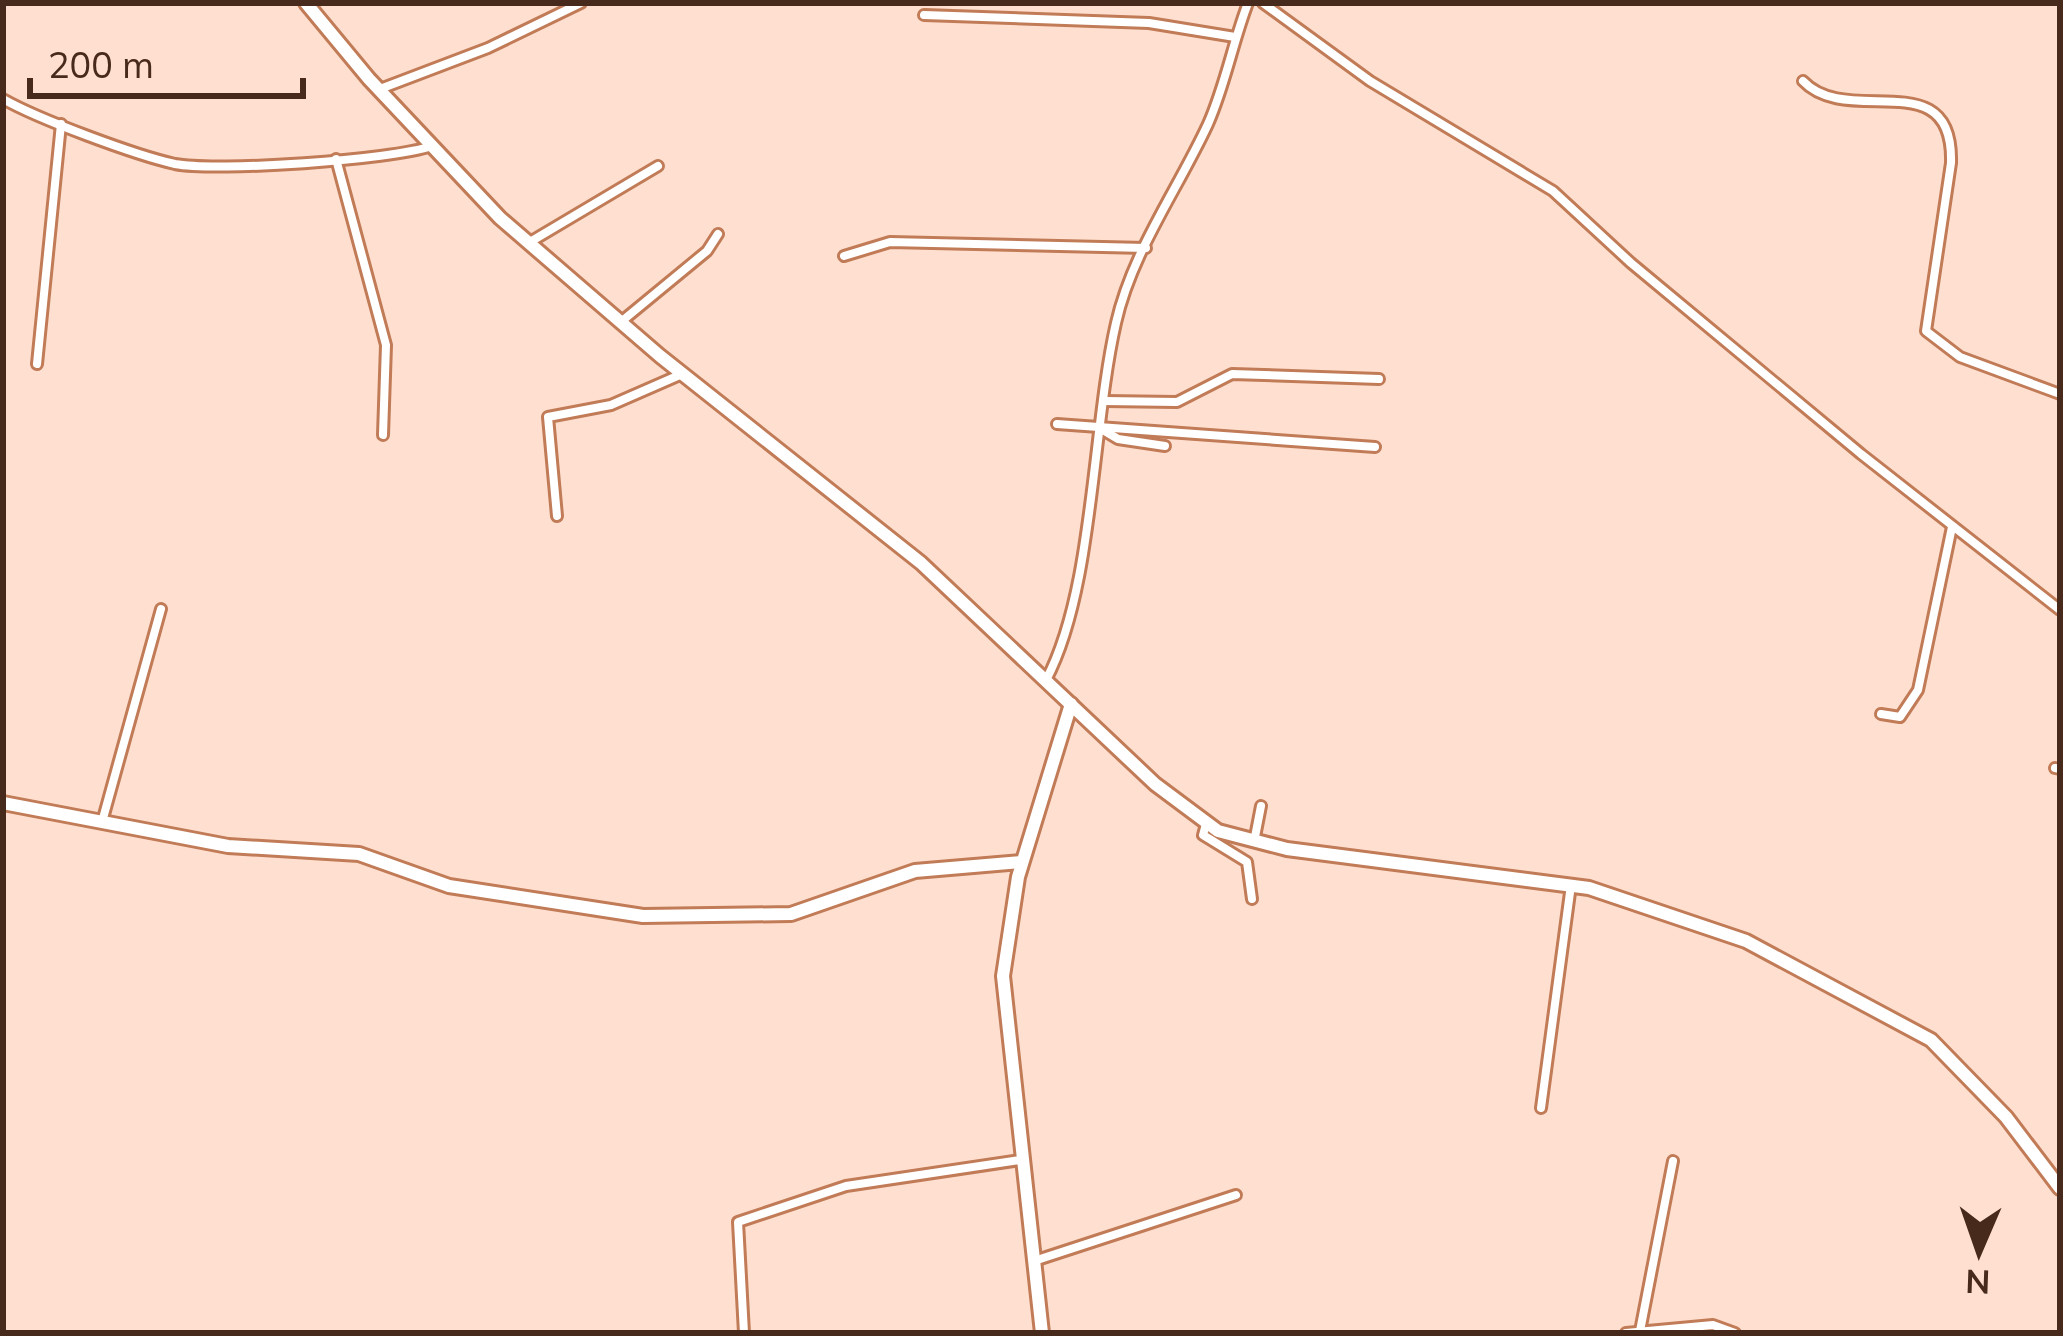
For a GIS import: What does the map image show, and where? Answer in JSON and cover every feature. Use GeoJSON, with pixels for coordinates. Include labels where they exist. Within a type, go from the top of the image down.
{"type":"FeatureCollection","features":[{"type":"Feature","properties":{"kind":"street"},"geometry":{"type":"LineString","coordinates":[[306,3],[378,90],[528,243],[921,563],[1155,784],[1207,822],[1253,844],[1571,885],[1747,941],[1931,1040],[2006,1117],[2060,1188]]}},
{"type":"Feature","properties":{"kind":"street"},"geometry":{"type":"LineString","coordinates":[[378,90],[488,49],[581,3]]}},
{"type":"Feature","properties":{"kind":"street"},"geometry":{"type":"LineString","coordinates":[[1045,682],[1069,620],[1116,322],[1146,248],[1210,120],[1248,3]]}},
{"type":"Feature","properties":{"kind":"street"},"geometry":{"type":"LineString","coordinates":[[1263,3],[1370,81],[1553,191],[1631,263],[2060,610]]}},
{"type":"Feature","properties":{"kind":"street"},"geometry":{"type":"LineString","coordinates":[[924,15],[1149,23],[1235,37]]}},
{"type":"Feature","properties":{"kind":"street"},"geometry":{"type":"LineString","coordinates":[[1803,81],[1811,89],[1868,102],[1926,104],[1940,115],[1952,144],[1951,163],[1926,331],[1960,357],[2060,394]]}},
{"type":"Feature","properties":{"kind":"street"},"geometry":{"type":"LineString","coordinates":[[3,99],[33,116],[176,164],[382,159],[432,146]]}},
{"type":"Feature","properties":{"kind":"street"},"geometry":{"type":"LineString","coordinates":[[37,364],[61,124]]}},
{"type":"Feature","properties":{"kind":"street"},"geometry":{"type":"LineString","coordinates":[[336,159],[386,345],[382,435]]}},
{"type":"Feature","properties":{"kind":"street"},"geometry":{"type":"LineString","coordinates":[[528,243],[658,166]]}},
{"type":"Feature","properties":{"kind":"street"},"geometry":{"type":"LineString","coordinates":[[621,322],[707,251],[718,234]]}},
{"type":"Feature","properties":{"kind":"street"},"geometry":{"type":"LineString","coordinates":[[844,256],[890,242],[1146,248]]}},
{"type":"Feature","properties":{"kind":"street"},"geometry":{"type":"LineString","coordinates":[[557,516],[548,417],[611,405],[683,373]]}},
{"type":"Feature","properties":{"kind":"street"},"geometry":{"type":"LineString","coordinates":[[1104,400],[1178,403],[1232,374],[1379,379]]}},
{"type":"Feature","properties":{"kind":"street"},"geometry":{"type":"LineString","coordinates":[[1057,424],[1376,447]]}},
{"type":"Feature","properties":{"kind":"street"},"geometry":{"type":"LineString","coordinates":[[1099,428],[1118,439],[1165,446]]}},
{"type":"Feature","properties":{"kind":"street"},"geometry":{"type":"LineString","coordinates":[[1881,714],[1900,717],[1918,690],[1952,527]]}},
{"type":"Feature","properties":{"kind":"street"},"geometry":{"type":"LineString","coordinates":[[101,824],[161,609]]}},
{"type":"Feature","properties":{"kind":"street"},"geometry":{"type":"LineString","coordinates":[[1042,1333],[1003,976],[1022,862],[1071,704]]}},
{"type":"Feature","properties":{"kind":"street"},"geometry":{"type":"LineString","coordinates":[[3,803],[228,846],[359,854],[449,886],[697,919],[791,914],[915,871],[1022,862]]}},
{"type":"Feature","properties":{"kind":"street"},"geometry":{"type":"LineString","coordinates":[[1253,844],[1261,806]]}},
{"type":"Feature","properties":{"kind":"street"},"geometry":{"type":"LineString","coordinates":[[1207,822],[1203,835],[1209,843],[1247,862],[1252,899]]}},
{"type":"Feature","properties":{"kind":"street"},"geometry":{"type":"LineString","coordinates":[[1541,1108],[1571,885]]}},
{"type":"Feature","properties":{"kind":"street"},"geometry":{"type":"LineString","coordinates":[[744,1333],[738,1222],[846,1186],[1020,1160]]}},
{"type":"Feature","properties":{"kind":"street"},"geometry":{"type":"LineString","coordinates":[[1640,1331],[1673,1161]]}},
{"type":"Feature","properties":{"kind":"street"},"geometry":{"type":"LineString","coordinates":[[1032,1261],[1154,1217],[1236,1195]]}},
{"type":"Feature","properties":{"kind":"street"},"geometry":{"type":"LineString","coordinates":[[1626,1333],[1713,1325],[1735,1333]]}}]}
